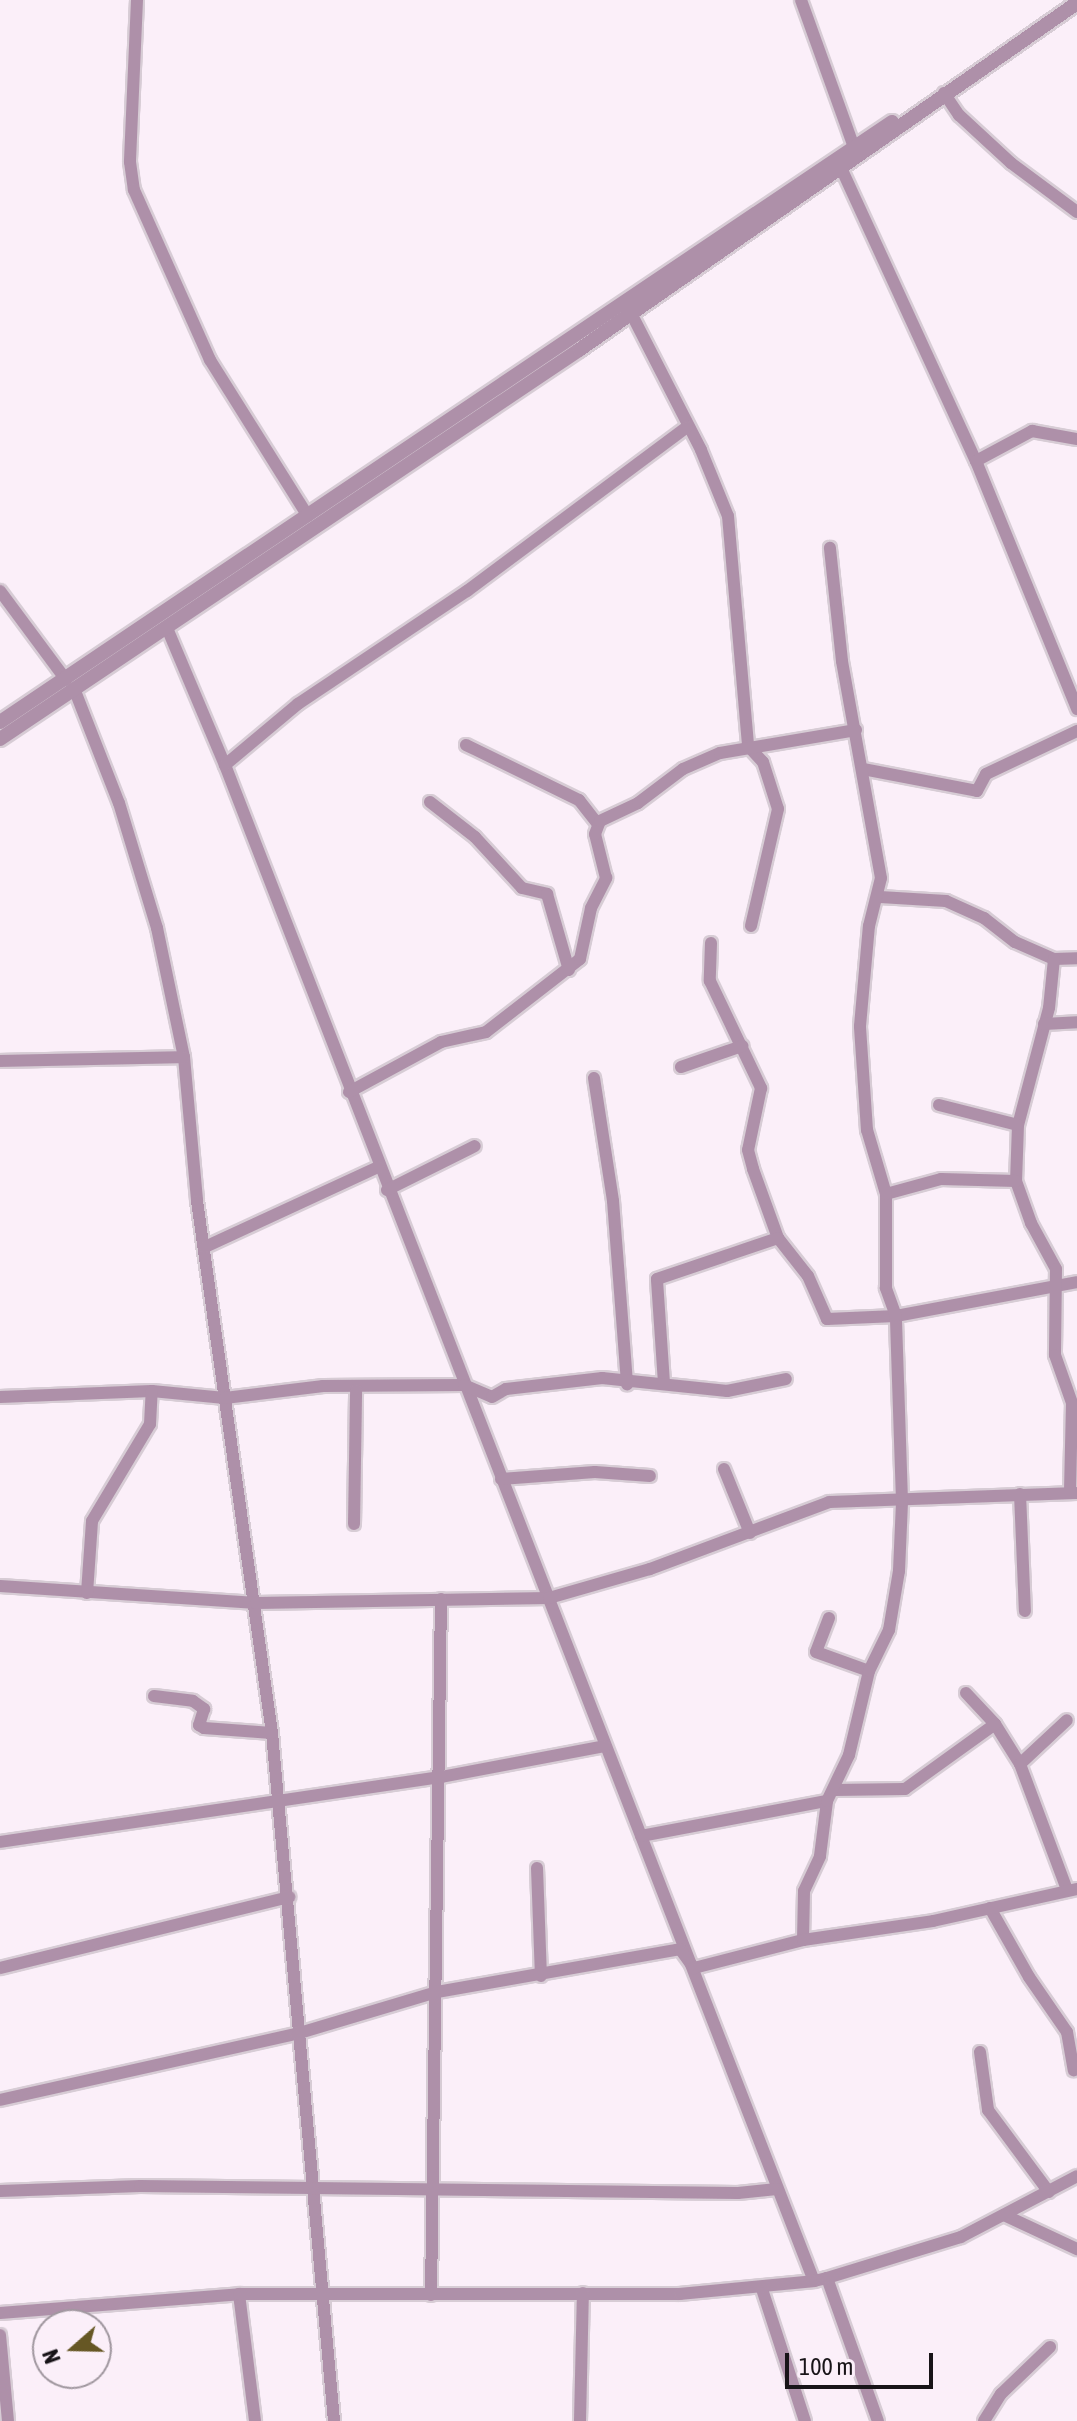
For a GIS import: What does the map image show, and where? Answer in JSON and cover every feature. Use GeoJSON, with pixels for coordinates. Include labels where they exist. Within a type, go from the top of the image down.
{"type":"FeatureCollection","features":[{"type":"Feature","properties":{"kind":"street"},"geometry":{"type":"LineString","coordinates":[[137,0],[130,162],[134,190],[210,360],[308,516]]}},
{"type":"Feature","properties":{"kind":"street"},"geometry":{"type":"LineString","coordinates":[[801,0],[854,147]]}},
{"type":"Feature","properties":{"kind":"street"},"geometry":{"type":"LineString","coordinates":[[0,739],[18,718],[167,628],[631,313],[854,147],[1071,0]]}},
{"type":"Feature","properties":{"kind":"street"},"geometry":{"type":"LineString","coordinates":[[70,685],[308,516],[766,212],[842,170],[944,93],[1077,3]]}},
{"type":"Feature","properties":{"kind":"street"},"geometry":{"type":"LineString","coordinates":[[944,93],[959,115],[1011,163],[1077,212]]}},
{"type":"Feature","properties":{"kind":"street"},"geometry":{"type":"LineString","coordinates":[[842,170],[976,461],[1077,709]]}},
{"type":"Feature","properties":{"kind":"street"},"geometry":{"type":"LineString","coordinates":[[631,313],[728,516],[748,746],[763,762],[778,809],[751,926]]}},
{"type":"Feature","properties":{"kind":"street"},"geometry":{"type":"LineString","coordinates":[[225,765],[298,704],[467,591],[687,427]]}},
{"type":"Feature","properties":{"kind":"street"},"geometry":{"type":"LineString","coordinates":[[976,461],[1032,431],[1077,439]]}},
{"type":"Feature","properties":{"kind":"street"},"geometry":{"type":"LineString","coordinates":[[803,1940],[804,1891],[820,1856],[830,1796],[869,1671],[889,1630],[899,1571],[902,1501],[896,1316],[886,1288],[886,1194],[867,1130],[860,1026],[869,926],[880,897],[863,769],[832,599],[830,548]]}},
{"type":"Feature","properties":{"kind":"street"},"geometry":{"type":"LineString","coordinates":[[0,591],[70,685],[119,803],[157,928],[184,1057],[205,1247],[272,1733],[289,1897],[296,2034],[315,2190],[334,2421]]}},
{"type":"Feature","properties":{"kind":"street"},"geometry":{"type":"LineString","coordinates":[[167,628],[225,765],[378,1167],[694,1968],[777,2189],[820,2280],[878,2421]]}},
{"type":"Feature","properties":{"kind":"street"},"geometry":{"type":"LineString","coordinates":[[0,722],[18,718]]}},
{"type":"Feature","properties":{"kind":"street"},"geometry":{"type":"LineString","coordinates":[[349,1092],[441,1042],[486,1032],[569,970],[586,948],[591,908],[606,878],[595,834],[598,824],[638,803],[683,769],[748,746],[856,730]]}},
{"type":"Feature","properties":{"kind":"street"},"geometry":{"type":"LineString","coordinates":[[863,769],[977,791],[986,774],[1077,731]]}},
{"type":"Feature","properties":{"kind":"street"},"geometry":{"type":"LineString","coordinates":[[466,745],[579,800],[598,824]]}},
{"type":"Feature","properties":{"kind":"street"},"geometry":{"type":"LineString","coordinates":[[430,802],[475,837],[522,888],[545,892],[569,970]]}},
{"type":"Feature","properties":{"kind":"street"},"geometry":{"type":"LineString","coordinates":[[880,897],[946,901],[1054,959],[1077,958]]}},
{"type":"Feature","properties":{"kind":"street"},"geometry":{"type":"LineString","coordinates":[[711,943],[710,981],[728,1027],[742,1046],[761,1088],[748,1150],[778,1238],[808,1276],[827,1319],[896,1316],[1054,1289],[1077,1282]]}},
{"type":"Feature","properties":{"kind":"street"},"geometry":{"type":"LineString","coordinates":[[0,1586],[256,1603],[549,1598],[750,1533],[829,1502],[1074,1492],[1072,1403],[1055,1355],[1052,1257],[1031,1223],[1016,1181],[1018,1125],[1044,1024],[1054,959]]}},
{"type":"Feature","properties":{"kind":"street"},"geometry":{"type":"LineString","coordinates":[[1044,1024],[1077,1022]]}},
{"type":"Feature","properties":{"kind":"street"},"geometry":{"type":"LineString","coordinates":[[681,1067],[742,1046]]}},
{"type":"Feature","properties":{"kind":"street"},"geometry":{"type":"LineString","coordinates":[[0,1061],[184,1057]]}},
{"type":"Feature","properties":{"kind":"street"},"geometry":{"type":"LineString","coordinates":[[594,1078],[613,1201],[627,1384]]}},
{"type":"Feature","properties":{"kind":"street"},"geometry":{"type":"LineString","coordinates":[[939,1105],[1018,1125]]}},
{"type":"Feature","properties":{"kind":"street"},"geometry":{"type":"LineString","coordinates":[[387,1190],[475,1146]]}},
{"type":"Feature","properties":{"kind":"street"},"geometry":{"type":"LineString","coordinates":[[205,1247],[378,1167]]}},
{"type":"Feature","properties":{"kind":"street"},"geometry":{"type":"LineString","coordinates":[[886,1194],[941,1179],[1016,1181]]}},
{"type":"Feature","properties":{"kind":"street"},"geometry":{"type":"LineString","coordinates":[[664,1383],[657,1279],[778,1238]]}},
{"type":"Feature","properties":{"kind":"street"},"geometry":{"type":"LineString","coordinates":[[0,1397],[152,1391],[225,1398],[323,1386],[356,1390],[464,1385],[492,1397],[552,1382],[602,1378],[627,1384],[664,1383],[727,1391],[786,1379]]}},
{"type":"Feature","properties":{"kind":"street"},"geometry":{"type":"LineString","coordinates":[[354,1524],[356,1390]]}},
{"type":"Feature","properties":{"kind":"street"},"geometry":{"type":"LineString","coordinates":[[87,1593],[92,1521],[150,1424],[152,1391]]}},
{"type":"Feature","properties":{"kind":"street"},"geometry":{"type":"LineString","coordinates":[[724,1469],[750,1533]]}},
{"type":"Feature","properties":{"kind":"street"},"geometry":{"type":"LineString","coordinates":[[501,1479],[595,1472],[650,1476]]}},
{"type":"Feature","properties":{"kind":"street"},"geometry":{"type":"LineString","coordinates":[[1020,1494],[1025,1611]]}},
{"type":"Feature","properties":{"kind":"street"},"geometry":{"type":"LineString","coordinates":[[431,2295],[441,1777],[441,1599]]}},
{"type":"Feature","properties":{"kind":"street"},"geometry":{"type":"LineString","coordinates":[[829,1618],[816,1652],[869,1671]]}},
{"type":"Feature","properties":{"kind":"street"},"geometry":{"type":"LineString","coordinates":[[694,1968],[803,1940],[990,1908],[1072,1890],[1020,1764],[995,1724],[966,1693]]}},
{"type":"Feature","properties":{"kind":"street"},"geometry":{"type":"LineString","coordinates":[[154,1696],[193,1701],[204,1709],[199,1725],[204,1728],[272,1733]]}},
{"type":"Feature","properties":{"kind":"street"},"geometry":{"type":"LineString","coordinates":[[1020,1764],[1067,1720]]}},
{"type":"Feature","properties":{"kind":"street"},"geometry":{"type":"LineString","coordinates":[[641,1836],[830,1796],[905,1789],[995,1724]]}},
{"type":"Feature","properties":{"kind":"street"},"geometry":{"type":"LineString","coordinates":[[0,1842],[278,1798],[441,1777],[605,1746]]}},
{"type":"Feature","properties":{"kind":"street"},"geometry":{"type":"LineString","coordinates":[[537,1868],[541,1976]]}},
{"type":"Feature","properties":{"kind":"street"},"geometry":{"type":"LineString","coordinates":[[0,1968],[289,1897]]}},
{"type":"Feature","properties":{"kind":"street"},"geometry":{"type":"LineString","coordinates":[[990,1908],[1029,1977],[1067,2032],[1074,2070]]}},
{"type":"Feature","properties":{"kind":"street"},"geometry":{"type":"LineString","coordinates":[[0,2100],[296,2034],[437,1992],[680,1949],[694,1968]]}},
{"type":"Feature","properties":{"kind":"street"},"geometry":{"type":"LineString","coordinates":[[980,2052],[988,2110],[1049,2192]]}},
{"type":"Feature","properties":{"kind":"street"},"geometry":{"type":"LineString","coordinates":[[0,2313],[239,2294],[431,2295],[762,2289],[820,2280],[961,2237],[1077,2176]]}},
{"type":"Feature","properties":{"kind":"street"},"geometry":{"type":"LineString","coordinates":[[0,2191],[140,2186],[315,2190],[432,2186],[738,2193],[777,2189]]}},
{"type":"Feature","properties":{"kind":"street"},"geometry":{"type":"LineString","coordinates":[[1004,2215],[1077,2249]]}},
{"type":"Feature","properties":{"kind":"street"},"geometry":{"type":"LineString","coordinates":[[762,2289],[805,2421]]}},
{"type":"Feature","properties":{"kind":"street"},"geometry":{"type":"LineString","coordinates":[[580,2421],[583,2293]]}},
{"type":"Feature","properties":{"kind":"street"},"geometry":{"type":"LineString","coordinates":[[239,2294],[255,2421]]}},
{"type":"Feature","properties":{"kind":"street"},"geometry":{"type":"LineString","coordinates":[[0,2335],[8,2421]]}},
{"type":"Feature","properties":{"kind":"street"},"geometry":{"type":"LineString","coordinates":[[984,2421],[1001,2394],[1050,2347]]}}]}
